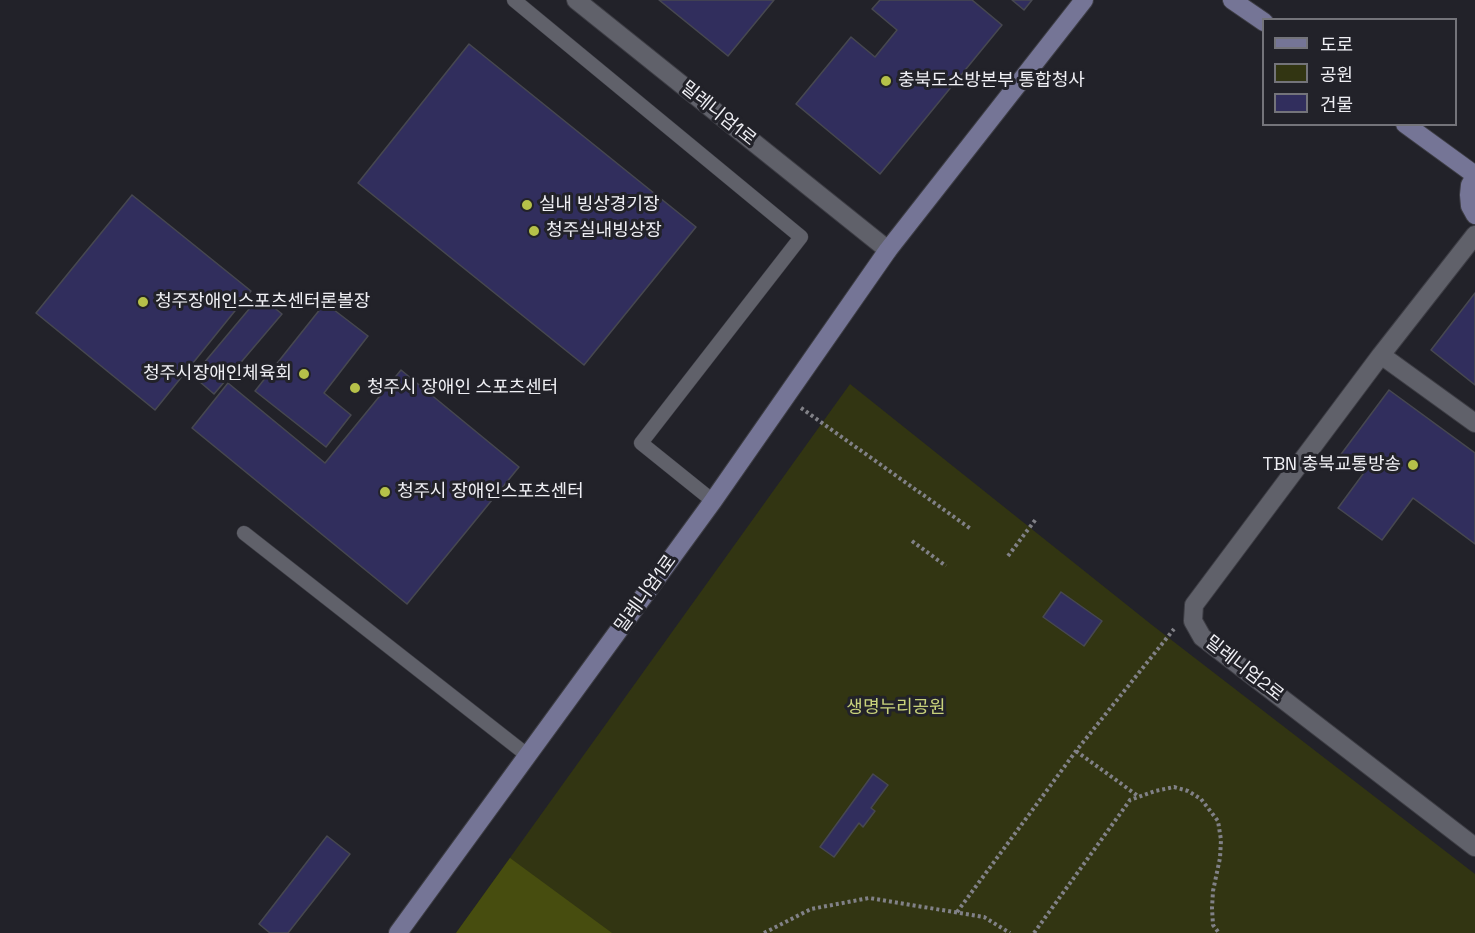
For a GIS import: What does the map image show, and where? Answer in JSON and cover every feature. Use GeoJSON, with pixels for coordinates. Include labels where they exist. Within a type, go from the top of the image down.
{"type":"FeatureCollection","features":[{"type":"Feature","properties":{"kind":"street","name":"밀레니엄1로"},"geometry":{"type":"LineString","coordinates":[[576,0],[888,250]]}},
{"type":"Feature","properties":{"kind":"street","name":"밀레니엄1로"},"geometry":{"type":"LineString","coordinates":[[398,933],[713,501],[888,250],[1084,0]]}},
{"type":"Feature","properties":{"kind":"street"},"geometry":{"type":"LineString","coordinates":[[1232,0],[1262,21]]}},
{"type":"Feature","properties":{"kind":"street"},"geometry":{"type":"LineString","coordinates":[[1408,126],[1475,175],[1470,185],[1469,195],[1470,206],[1475,215]]}},
{"type":"Feature","properties":{"kind":"street"},"geometry":{"type":"LineString","coordinates":[[1194,605],[1475,235]]}},
{"type":"Feature","properties":{"kind":"street"},"geometry":{"type":"LineString","coordinates":[[1382,355],[1475,423]]}},
{"type":"Feature","properties":{"kind":"street","name":"밀레니엄2로"},"geometry":{"type":"LineString","coordinates":[[1194,605],[1193,621],[1202,637],[1475,847]]}},
{"type":"Feature","properties":{"kind":"lane"},"geometry":{"type":"LineString","coordinates":[[514,0],[801,237],[641,443],[713,501]]}},
{"type":"Feature","properties":{"kind":"lane"},"geometry":{"type":"LineString","coordinates":[[244,533],[527,755]]}},
{"type":"Feature","properties":{"kind":"path"},"geometry":{"type":"LineString","coordinates":[[786,398],[971,529]]}},
{"type":"Feature","properties":{"kind":"path"},"geometry":{"type":"LineString","coordinates":[[1008,556],[1036,519]]}},
{"type":"Feature","properties":{"kind":"path"},"geometry":{"type":"LineString","coordinates":[[912,541],[946,566]]}},
{"type":"Feature","properties":{"kind":"path"},"geometry":{"type":"LineString","coordinates":[[957,912],[1076,751],[1194,605]]}},
{"type":"Feature","properties":{"kind":"path"},"geometry":{"type":"LineString","coordinates":[[1076,751],[1138,797]]}},
{"type":"Feature","properties":{"kind":"path"},"geometry":{"type":"LineString","coordinates":[[1034,933],[1130,800],[1174,787],[1188,790],[1201,799],[1218,821],[1221,840],[1220,858],[1212,908],[1213,925],[1219,933]]}},
{"type":"Feature","properties":{"kind":"path"},"geometry":{"type":"LineString","coordinates":[[764,933],[811,909],[869,898],[984,917],[1010,933]]}},
{"type":"Feature","properties":{"kind":"green space","name":"생명누리공원"},"geometry":{"type":"Polygon","coordinates":[[[850,384],[1152,625],[1475,874],[1475,933],[456,933],[850,384]]]}},
{"type":"Feature","properties":{"kind":"green space"},"geometry":{"type":"Polygon","coordinates":[[[510,858],[612,933],[456,933],[510,858]]]}},
{"type":"Feature","properties":{"kind":"building"},"geometry":{"type":"Polygon","coordinates":[[[659,0],[774,0],[728,56],[659,0]]]}},
{"type":"Feature","properties":{"kind":"building","name":"충북도소방본부 통합청사"},"geometry":{"type":"Polygon","coordinates":[[[880,0],[972,0],[1002,25],[880,174],[796,104],[851,37],[875,57],[897,30],[872,9],[880,0]]]}},
{"type":"Feature","properties":{"kind":"building"},"geometry":{"type":"Polygon","coordinates":[[[1012,0],[1032,0],[1024,10],[1012,0]]]}},
{"type":"Feature","properties":{"kind":"building","name":"실내 빙상경기장"},"geometry":{"type":"Polygon","coordinates":[[[469,44],[696,227],[584,365],[358,183],[469,44]]]}},
{"type":"Feature","properties":{"kind":"building","name":"청주장애인스포츠센터론볼장"},"geometry":{"type":"Polygon","coordinates":[[[132,195],[251,291],[155,410],[36,313],[132,195]]]}},
{"type":"Feature","properties":{"kind":"building"},"geometry":{"type":"Polygon","coordinates":[[[1475,293],[1475,385],[1431,350],[1475,293]]]}},
{"type":"Feature","properties":{"kind":"building"},"geometry":{"type":"Polygon","coordinates":[[[260,296],[282,314],[214,394],[193,376],[260,296]]]}},
{"type":"Feature","properties":{"kind":"building"},"geometry":{"type":"Polygon","coordinates":[[[325,303],[368,336],[324,393],[351,415],[326,447],[255,391],[325,303]]]}},
{"type":"Feature","properties":{"kind":"building","name":"청주시 장애인스포츠센터"},"geometry":{"type":"Polygon","coordinates":[[[401,370],[519,467],[407,604],[192,428],[228,383],[325,463],[401,370]]]}},
{"type":"Feature","properties":{"kind":"building","name":"TBN 충북교통방송"},"geometry":{"type":"Polygon","coordinates":[[[1389,390],[1475,453],[1475,544],[1413,498],[1382,540],[1338,508],[1363,474],[1339,457],[1389,390]]]}},
{"type":"Feature","properties":{"kind":"building"},"geometry":{"type":"Polygon","coordinates":[[[1061,592],[1102,621],[1084,646],[1043,617],[1061,592]]]}},
{"type":"Feature","properties":{"kind":"building"},"geometry":{"type":"Polygon","coordinates":[[[873,774],[888,785],[871,808],[875,811],[863,827],[859,823],[834,857],[820,847],[873,774]]]}},
{"type":"Feature","properties":{"kind":"building"},"geometry":{"type":"Polygon","coordinates":[[[327,836],[350,854],[288,933],[270,933],[259,924],[327,836]]]}},
{"type":"Feature","properties":{"kind":"place","name":"충북도소방본부 통합청사"},"geometry":{"type":"Point","coordinates":[886,81]}},
{"type":"Feature","properties":{"kind":"place","name":"실내 빙상경기장"},"geometry":{"type":"Point","coordinates":[527,205]}},
{"type":"Feature","properties":{"kind":"place","name":"청주실내빙상장"},"geometry":{"type":"Point","coordinates":[534,231]}},
{"type":"Feature","properties":{"kind":"place","name":"청주장애인스포츠센터론볼장"},"geometry":{"type":"Point","coordinates":[143,302]}},
{"type":"Feature","properties":{"kind":"place","name":"청주시장애인체육회"},"geometry":{"type":"Point","coordinates":[304,374]}},
{"type":"Feature","properties":{"kind":"place","name":"청주시 장애인 스포츠센터"},"geometry":{"type":"Point","coordinates":[355,388]}},
{"type":"Feature","properties":{"kind":"place","name":"TBN 충북교통방송"},"geometry":{"type":"Point","coordinates":[1413,465]}},
{"type":"Feature","properties":{"kind":"place","name":"청주시 장애인스포츠센터"},"geometry":{"type":"Point","coordinates":[385,492]}}]}
